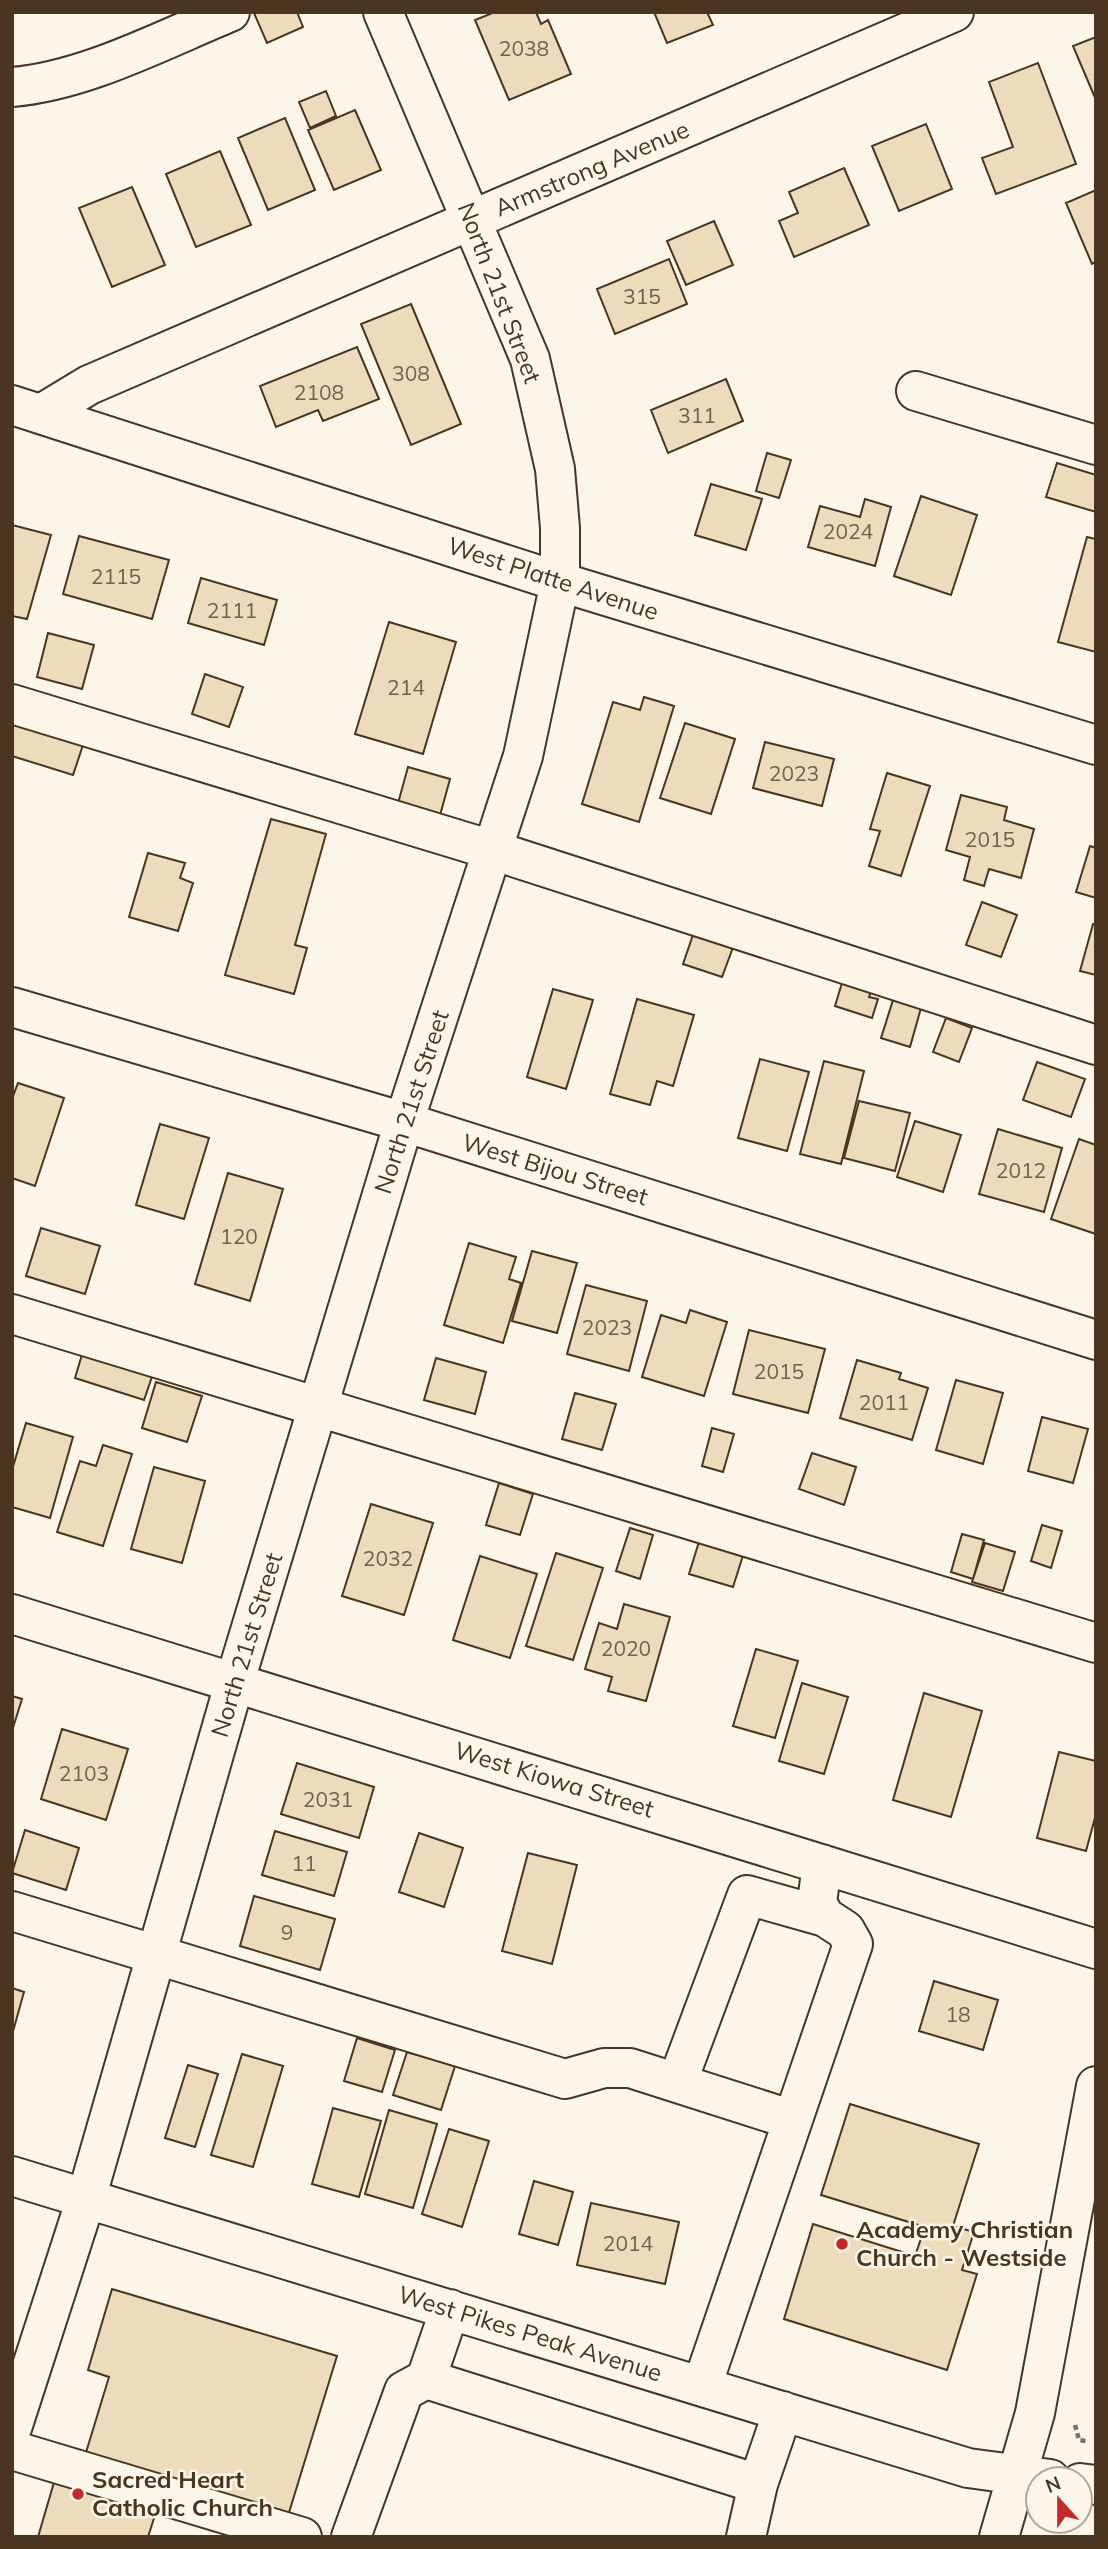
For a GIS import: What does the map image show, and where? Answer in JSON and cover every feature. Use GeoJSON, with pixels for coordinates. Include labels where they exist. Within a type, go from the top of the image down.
{"type":"FeatureCollection","features":[{"type":"Feature","properties":{"kind":"street"},"geometry":{"type":"LineString","coordinates":[[12,87],[37,85],[79,75],[230,12]]}},
{"type":"Feature","properties":{"kind":"street","name":"North 21st Street"},"geometry":{"type":"LineString","coordinates":[[12,2428],[86,2199],[236,1681],[404,1122],[523,756],[560,582],[560,528],[555,469],[530,359],[383,12]]}},
{"type":"Feature","properties":{"kind":"street","name":"Armstrong Avenue"},"geometry":{"type":"LineString","coordinates":[[27,409],[472,221],[954,12]]}},
{"type":"Feature","properties":{"kind":"street"},"geometry":{"type":"LineString","coordinates":[[916,391],[1096,445]]}},
{"type":"Feature","properties":{"kind":"street","name":"West Platte Avenue"},"geometry":{"type":"LineString","coordinates":[[27,409],[560,582],[1096,745]]}},
{"type":"Feature","properties":{"kind":"street"},"geometry":{"type":"LineString","coordinates":[[12,704],[492,850],[1096,1045]]}},
{"type":"Feature","properties":{"kind":"street","name":"West Bijou Street"},"geometry":{"type":"LineString","coordinates":[[12,1007],[404,1122],[1096,1340]]}},
{"type":"Feature","properties":{"kind":"street"},"geometry":{"type":"LineString","coordinates":[[12,1314],[1096,1643]]}},
{"type":"Feature","properties":{"kind":"street","name":"West Kiowa Street"},"geometry":{"type":"LineString","coordinates":[[12,1614],[236,1681],[1096,1949]]}},
{"type":"Feature","properties":{"kind":"street"},"geometry":{"type":"LineString","coordinates":[[822,1864],[817,1903],[825,1917]]}},
{"type":"Feature","properties":{"kind":"street"},"geometry":{"type":"LineString","coordinates":[[677,2083],[747,1895],[825,1917],[845,1930],[853,1944],[702,2386]]}},
{"type":"Feature","properties":{"kind":"street"},"geometry":{"type":"LineString","coordinates":[[12,1911],[565,2079],[604,2068],[629,2068],[793,2120]]}},
{"type":"Feature","properties":{"kind":"street"},"geometry":{"type":"LineString","coordinates":[[1034,2465],[1035,2413],[1096,2086]]}},
{"type":"Feature","properties":{"kind":"street","name":"West Pikes Peak Avenue"},"geometry":{"type":"LineString","coordinates":[[12,2176],[968,2468],[1024,2476]]}},
{"type":"Feature","properties":{"kind":"street"},"geometry":{"type":"LineString","coordinates":[[351,2537],[404,2391],[426,2379],[450,2309]]}},
{"type":"Feature","properties":{"kind":"street"},"geometry":{"type":"LineString","coordinates":[[426,2379],[758,2484]]}},
{"type":"Feature","properties":{"kind":"street"},"geometry":{"type":"LineString","coordinates":[[746,2537],[758,2484],[783,2411]]}},
{"type":"Feature","properties":{"kind":"street"},"geometry":{"type":"LineString","coordinates":[[12,2450],[302,2537]]}},
{"type":"Feature","properties":{"kind":"street"},"geometry":{"type":"LineString","coordinates":[[999,2537],[1024,2494]]}},
{"type":"Feature","properties":{"kind":"building"},"geometry":{"type":"Polygon","coordinates":[[[297,12],[303,27],[267,43],[254,13],[297,12]]]}},
{"type":"Feature","properties":{"kind":"building"},"geometry":{"type":"Polygon","coordinates":[[[495,12],[536,12],[541,24],[548,20],[571,74],[509,100],[475,20],[495,12]]]}},
{"type":"Feature","properties":{"kind":"building"},"geometry":{"type":"Polygon","coordinates":[[[654,12],[707,12],[713,25],[667,43],[654,12]]]}},
{"type":"Feature","properties":{"kind":"building"},"geometry":{"type":"Polygon","coordinates":[[[1096,37],[1096,100],[1073,46],[1096,37]]]}},
{"type":"Feature","properties":{"kind":"building"},"geometry":{"type":"Polygon","coordinates":[[[1038,63],[1076,164],[996,194],[982,158],[1013,147],[989,82],[1038,63]]]}},
{"type":"Feature","properties":{"kind":"building"},"geometry":{"type":"Polygon","coordinates":[[[326,91],[336,116],[310,128],[299,102],[326,91]]]}},
{"type":"Feature","properties":{"kind":"building"},"geometry":{"type":"Polygon","coordinates":[[[355,110],[381,170],[334,190],[308,130],[355,110]]]}},
{"type":"Feature","properties":{"kind":"building"},"geometry":{"type":"Polygon","coordinates":[[[285,118],[315,190],[268,210],[238,138],[285,118]]]}},
{"type":"Feature","properties":{"kind":"building"},"geometry":{"type":"Polygon","coordinates":[[[926,124],[952,189],[899,211],[872,146],[926,124]]]}},
{"type":"Feature","properties":{"kind":"building"},"geometry":{"type":"Polygon","coordinates":[[[220,151],[251,225],[196,247],[166,174],[220,151]]]}},
{"type":"Feature","properties":{"kind":"building"},"geometry":{"type":"Polygon","coordinates":[[[844,168],[869,225],[794,257],[779,221],[798,213],[789,192],[844,168]]]}},
{"type":"Feature","properties":{"kind":"building"},"geometry":{"type":"Polygon","coordinates":[[[132,187],[165,265],[112,287],[79,208],[132,187]]]}},
{"type":"Feature","properties":{"kind":"building"},"geometry":{"type":"Polygon","coordinates":[[[1096,190],[1096,262],[1092,264],[1066,203],[1096,190]]]}},
{"type":"Feature","properties":{"kind":"building"},"geometry":{"type":"Polygon","coordinates":[[[714,221],[733,265],[686,285],[667,241],[714,221]]]}},
{"type":"Feature","properties":{"kind":"building"},"geometry":{"type":"Polygon","coordinates":[[[669,259],[687,304],[615,334],[597,289],[669,259]]]}},
{"type":"Feature","properties":{"kind":"building"},"geometry":{"type":"Polygon","coordinates":[[[411,304],[461,424],[411,445],[361,324],[411,304]]]}},
{"type":"Feature","properties":{"kind":"building"},"geometry":{"type":"Polygon","coordinates":[[[357,347],[379,399],[323,421],[318,410],[276,427],[260,386],[357,347]]]}},
{"type":"Feature","properties":{"kind":"building"},"geometry":{"type":"Polygon","coordinates":[[[726,379],[743,421],[668,453],[651,410],[726,379]]]}},
{"type":"Feature","properties":{"kind":"building"},"geometry":{"type":"Polygon","coordinates":[[[767,453],[791,460],[779,498],[756,491],[767,453]]]}},
{"type":"Feature","properties":{"kind":"building"},"geometry":{"type":"Polygon","coordinates":[[[1057,463],[1096,475],[1096,512],[1046,497],[1057,463]]]}},
{"type":"Feature","properties":{"kind":"building"},"geometry":{"type":"Polygon","coordinates":[[[711,484],[762,499],[746,550],[695,535],[711,484]]]}},
{"type":"Feature","properties":{"kind":"building"},"geometry":{"type":"Polygon","coordinates":[[[921,496],[977,515],[951,595],[894,576],[921,496]]]}},
{"type":"Feature","properties":{"kind":"building"},"geometry":{"type":"Polygon","coordinates":[[[865,499],[891,507],[875,566],[808,547],[820,506],[860,517],[865,499]]]}},
{"type":"Feature","properties":{"kind":"building"},"geometry":{"type":"Polygon","coordinates":[[[12,525],[51,535],[27,619],[12,616],[12,525]]]}},
{"type":"Feature","properties":{"kind":"building"},"geometry":{"type":"Polygon","coordinates":[[[79,536],[169,560],[152,619],[63,594],[79,536]]]}},
{"type":"Feature","properties":{"kind":"building"},"geometry":{"type":"Polygon","coordinates":[[[1087,537],[1096,539],[1096,652],[1058,642],[1087,537]]]}},
{"type":"Feature","properties":{"kind":"building"},"geometry":{"type":"Polygon","coordinates":[[[201,578],[277,600],[264,645],[188,623],[201,578]]]}},
{"type":"Feature","properties":{"kind":"building"},"geometry":{"type":"Polygon","coordinates":[[[389,622],[456,642],[423,754],[355,734],[389,622]]]}},
{"type":"Feature","properties":{"kind":"building"},"geometry":{"type":"Polygon","coordinates":[[[48,633],[94,645],[82,689],[37,677],[48,633]]]}},
{"type":"Feature","properties":{"kind":"building"},"geometry":{"type":"Polygon","coordinates":[[[205,674],[243,687],[229,727],[192,714],[205,674]]]}},
{"type":"Feature","properties":{"kind":"building"},"geometry":{"type":"Polygon","coordinates":[[[644,697],[674,706],[639,822],[582,804],[613,702],[640,710],[644,697]]]}},
{"type":"Feature","properties":{"kind":"building"},"geometry":{"type":"Polygon","coordinates":[[[12,715],[85,739],[73,775],[12,756],[12,715]]]}},
{"type":"Feature","properties":{"kind":"building"},"geometry":{"type":"Polygon","coordinates":[[[685,723],[735,739],[711,814],[660,798],[685,723]]]}},
{"type":"Feature","properties":{"kind":"building"},"geometry":{"type":"Polygon","coordinates":[[[765,742],[834,759],[822,806],[753,788],[765,742]]]}},
{"type":"Feature","properties":{"kind":"building"},"geometry":{"type":"Polygon","coordinates":[[[408,767],[450,779],[439,819],[397,807],[408,767]]]}},
{"type":"Feature","properties":{"kind":"building"},"geometry":{"type":"Polygon","coordinates":[[[887,773],[930,786],[901,876],[869,866],[880,831],[870,829],[887,773]]]}},
{"type":"Feature","properties":{"kind":"building"},"geometry":{"type":"Polygon","coordinates":[[[961,795],[1007,807],[1004,820],[1034,829],[1021,878],[989,869],[984,886],[964,880],[970,857],[946,850],[961,795]]]}},
{"type":"Feature","properties":{"kind":"building"},"geometry":{"type":"Polygon","coordinates":[[[271,819],[326,834],[295,945],[307,948],[294,994],[225,975],[271,819]]]}},
{"type":"Feature","properties":{"kind":"building"},"geometry":{"type":"Polygon","coordinates":[[[1090,846],[1096,848],[1096,898],[1076,892],[1090,846]]]}},
{"type":"Feature","properties":{"kind":"building"},"geometry":{"type":"Polygon","coordinates":[[[148,853],[185,863],[180,878],[193,883],[178,931],[129,917],[148,853]]]}},
{"type":"Feature","properties":{"kind":"building"},"geometry":{"type":"Polygon","coordinates":[[[982,902],[1017,915],[1001,957],[966,945],[982,902]]]}},
{"type":"Feature","properties":{"kind":"building"},"geometry":{"type":"Polygon","coordinates":[[[1093,924],[1096,925],[1096,975],[1080,971],[1093,924]]]}},
{"type":"Feature","properties":{"kind":"building"},"geometry":{"type":"Polygon","coordinates":[[[695,929],[735,942],[722,977],[683,964],[695,929]]]}},
{"type":"Feature","properties":{"kind":"building"},"geometry":{"type":"Polygon","coordinates":[[[845,973],[874,983],[869,997],[878,999],[872,1018],[835,1006],[845,973]]]}},
{"type":"Feature","properties":{"kind":"building"},"geometry":{"type":"Polygon","coordinates":[[[553,989],[593,1000],[566,1089],[527,1077],[553,989]]]}},
{"type":"Feature","properties":{"kind":"building"},"geometry":{"type":"Polygon","coordinates":[[[637,999],[694,1015],[673,1086],[657,1081],[650,1105],[610,1094],[637,999]]]}},
{"type":"Feature","properties":{"kind":"building"},"geometry":{"type":"Polygon","coordinates":[[[893,1000],[921,1008],[910,1047],[881,1038],[893,1000]]]}},
{"type":"Feature","properties":{"kind":"building"},"geometry":{"type":"Polygon","coordinates":[[[946,1018],[972,1028],[959,1062],[933,1052],[946,1018]]]}},
{"type":"Feature","properties":{"kind":"building"},"geometry":{"type":"Polygon","coordinates":[[[760,1059],[809,1072],[787,1151],[738,1138],[760,1059]]]}},
{"type":"Feature","properties":{"kind":"building"},"geometry":{"type":"Polygon","coordinates":[[[824,1061],[864,1071],[841,1164],[800,1154],[824,1061]]]}},
{"type":"Feature","properties":{"kind":"building"},"geometry":{"type":"Polygon","coordinates":[[[1037,1062],[1085,1079],[1071,1117],[1023,1100],[1037,1062]]]}},
{"type":"Feature","properties":{"kind":"building"},"geometry":{"type":"Polygon","coordinates":[[[18,1083],[64,1098],[35,1186],[12,1178],[12,1099],[18,1083]]]}},
{"type":"Feature","properties":{"kind":"building"},"geometry":{"type":"Polygon","coordinates":[[[859,1101],[910,1113],[895,1171],[844,1158],[859,1101]]]}},
{"type":"Feature","properties":{"kind":"building"},"geometry":{"type":"Polygon","coordinates":[[[915,1121],[961,1135],[943,1192],[897,1177],[915,1121]]]}},
{"type":"Feature","properties":{"kind":"building"},"geometry":{"type":"Polygon","coordinates":[[[160,1124],[209,1138],[184,1219],[136,1205],[160,1124]]]}},
{"type":"Feature","properties":{"kind":"building"},"geometry":{"type":"Polygon","coordinates":[[[998,1129],[1062,1148],[1044,1212],[979,1194],[998,1129]]]}},
{"type":"Feature","properties":{"kind":"building"},"geometry":{"type":"Polygon","coordinates":[[[1079,1139],[1096,1145],[1096,1234],[1051,1219],[1079,1139]]]}},
{"type":"Feature","properties":{"kind":"building"},"geometry":{"type":"Polygon","coordinates":[[[228,1173],[283,1189],[250,1301],[195,1284],[228,1173]]]}},
{"type":"Feature","properties":{"kind":"building"},"geometry":{"type":"Polygon","coordinates":[[[41,1228],[100,1246],[85,1294],[26,1276],[41,1228]]]}},
{"type":"Feature","properties":{"kind":"building"},"geometry":{"type":"Polygon","coordinates":[[[469,1243],[516,1257],[509,1279],[521,1283],[503,1343],[444,1325],[469,1243]]]}},
{"type":"Feature","properties":{"kind":"building"},"geometry":{"type":"Polygon","coordinates":[[[532,1251],[577,1263],[557,1333],[512,1321],[532,1251]]]}},
{"type":"Feature","properties":{"kind":"building"},"geometry":{"type":"Polygon","coordinates":[[[586,1285],[647,1301],[629,1371],[567,1354],[586,1285]]]}},
{"type":"Feature","properties":{"kind":"building"},"geometry":{"type":"Polygon","coordinates":[[[690,1310],[727,1322],[704,1396],[642,1377],[661,1315],[686,1323],[690,1310]]]}},
{"type":"Feature","properties":{"kind":"building"},"geometry":{"type":"Polygon","coordinates":[[[749,1330],[825,1349],[808,1413],[733,1394],[749,1330]]]}},
{"type":"Feature","properties":{"kind":"building"},"geometry":{"type":"Polygon","coordinates":[[[84,1348],[154,1371],[144,1400],[75,1378],[84,1348]]]}},
{"type":"Feature","properties":{"kind":"building"},"geometry":{"type":"Polygon","coordinates":[[[436,1358],[486,1372],[475,1414],[424,1400],[436,1358]]]}},
{"type":"Feature","properties":{"kind":"building"},"geometry":{"type":"Polygon","coordinates":[[[857,1360],[901,1373],[899,1379],[928,1388],[912,1440],[840,1418],[857,1360]]]}},
{"type":"Feature","properties":{"kind":"building"},"geometry":{"type":"Polygon","coordinates":[[[956,1380],[1003,1393],[983,1464],[936,1450],[956,1380]]]}},
{"type":"Feature","properties":{"kind":"building"},"geometry":{"type":"Polygon","coordinates":[[[156,1382],[202,1396],[187,1442],[142,1428],[156,1382]]]}},
{"type":"Feature","properties":{"kind":"building"},"geometry":{"type":"Polygon","coordinates":[[[575,1393],[616,1404],[602,1450],[562,1439],[575,1393]]]}},
{"type":"Feature","properties":{"kind":"building"},"geometry":{"type":"Polygon","coordinates":[[[1042,1417],[1088,1429],[1073,1483],[1028,1471],[1042,1417]]]}},
{"type":"Feature","properties":{"kind":"building"},"geometry":{"type":"Polygon","coordinates":[[[26,1423],[73,1437],[50,1518],[12,1507],[12,1470],[26,1423]]]}},
{"type":"Feature","properties":{"kind":"building"},"geometry":{"type":"Polygon","coordinates":[[[712,1428],[734,1434],[723,1472],[702,1466],[712,1428]]]}},
{"type":"Feature","properties":{"kind":"building"},"geometry":{"type":"Polygon","coordinates":[[[103,1445],[132,1454],[103,1546],[57,1532],[80,1461],[96,1466],[103,1445]]]}},
{"type":"Feature","properties":{"kind":"building"},"geometry":{"type":"Polygon","coordinates":[[[812,1453],[856,1467],[844,1505],[799,1489],[812,1453]]]}},
{"type":"Feature","properties":{"kind":"building"},"geometry":{"type":"Polygon","coordinates":[[[154,1467],[205,1481],[182,1563],[131,1549],[154,1467]]]}},
{"type":"Feature","properties":{"kind":"building"},"geometry":{"type":"Polygon","coordinates":[[[499,1483],[533,1494],[520,1535],[486,1525],[499,1483]]]}},
{"type":"Feature","properties":{"kind":"building"},"geometry":{"type":"Polygon","coordinates":[[[371,1504],[433,1523],[404,1615],[342,1596],[371,1504]]]}},
{"type":"Feature","properties":{"kind":"building"},"geometry":{"type":"Polygon","coordinates":[[[1042,1525],[1062,1531],[1051,1568],[1031,1561],[1042,1525]]]}},
{"type":"Feature","properties":{"kind":"building"},"geometry":{"type":"Polygon","coordinates":[[[630,1528],[653,1535],[640,1579],[616,1571],[630,1528]]]}},
{"type":"Feature","properties":{"kind":"building"},"geometry":{"type":"Polygon","coordinates":[[[702,1532],[746,1546],[733,1587],[689,1574],[702,1532]]]}},
{"type":"Feature","properties":{"kind":"building"},"geometry":{"type":"Polygon","coordinates":[[[962,1534],[984,1540],[973,1579],[951,1572],[962,1534]]]}},
{"type":"Feature","properties":{"kind":"building"},"geometry":{"type":"Polygon","coordinates":[[[985,1543],[1015,1552],[1003,1591],[972,1582],[985,1543]]]}},
{"type":"Feature","properties":{"kind":"building"},"geometry":{"type":"Polygon","coordinates":[[[556,1553],[603,1568],[573,1660],[526,1646],[556,1553]]]}},
{"type":"Feature","properties":{"kind":"building"},"geometry":{"type":"Polygon","coordinates":[[[480,1556],[537,1574],[510,1658],[453,1640],[480,1556]]]}},
{"type":"Feature","properties":{"kind":"building"},"geometry":{"type":"Polygon","coordinates":[[[624,1604],[670,1617],[646,1701],[608,1691],[612,1677],[585,1669],[599,1623],[617,1629],[624,1604]]]}},
{"type":"Feature","properties":{"kind":"building"},"geometry":{"type":"Polygon","coordinates":[[[756,1649],[798,1661],[775,1738],[733,1726],[756,1649]]]}},
{"type":"Feature","properties":{"kind":"building"},"geometry":{"type":"Polygon","coordinates":[[[802,1683],[848,1697],[824,1774],[779,1761],[802,1683]]]}},
{"type":"Feature","properties":{"kind":"building"},"geometry":{"type":"Polygon","coordinates":[[[924,1693],[982,1711],[951,1817],[893,1800],[924,1693]]]}},
{"type":"Feature","properties":{"kind":"building"},"geometry":{"type":"Polygon","coordinates":[[[12,1696],[22,1699],[12,1731],[12,1696]]]}},
{"type":"Feature","properties":{"kind":"building"},"geometry":{"type":"Polygon","coordinates":[[[62,1729],[128,1749],[106,1820],[41,1799],[62,1729]]]}},
{"type":"Feature","properties":{"kind":"building"},"geometry":{"type":"Polygon","coordinates":[[[1059,1752],[1096,1761],[1096,1814],[1086,1851],[1037,1838],[1059,1752]]]}},
{"type":"Feature","properties":{"kind":"building"},"geometry":{"type":"Polygon","coordinates":[[[297,1763],[374,1787],[359,1838],[281,1814],[297,1763]]]}},
{"type":"Feature","properties":{"kind":"building"},"geometry":{"type":"Polygon","coordinates":[[[25,1830],[79,1848],[66,1890],[12,1873],[25,1830]]]}},
{"type":"Feature","properties":{"kind":"building"},"geometry":{"type":"Polygon","coordinates":[[[275,1831],[347,1852],[334,1896],[262,1875],[275,1831]]]}},
{"type":"Feature","properties":{"kind":"building"},"geometry":{"type":"Polygon","coordinates":[[[419,1833],[463,1848],[444,1907],[399,1892],[419,1833]]]}},
{"type":"Feature","properties":{"kind":"building"},"geometry":{"type":"Polygon","coordinates":[[[528,1853],[577,1865],[552,1964],[502,1951],[528,1853]]]}},
{"type":"Feature","properties":{"kind":"building"},"geometry":{"type":"Polygon","coordinates":[[[254,1896],[335,1919],[320,1970],[240,1946],[254,1896]]]}},
{"type":"Feature","properties":{"kind":"building"},"geometry":{"type":"Polygon","coordinates":[[[934,1981],[998,2000],[983,2050],[919,2031],[934,1981]]]}},
{"type":"Feature","properties":{"kind":"building"},"geometry":{"type":"Polygon","coordinates":[[[12,1988],[24,1992],[12,2035],[12,1988]]]}},
{"type":"Feature","properties":{"kind":"building"},"geometry":{"type":"Polygon","coordinates":[[[357,2038],[395,2050],[382,2092],[344,2081],[357,2038]]]}},
{"type":"Feature","properties":{"kind":"building"},"geometry":{"type":"Polygon","coordinates":[[[407,2052],[455,2066],[441,2110],[393,2095],[407,2052]]]}},
{"type":"Feature","properties":{"kind":"building"},"geometry":{"type":"Polygon","coordinates":[[[242,2054],[283,2066],[253,2167],[211,2155],[242,2054]]]}},
{"type":"Feature","properties":{"kind":"building"},"geometry":{"type":"Polygon","coordinates":[[[188,2065],[218,2074],[195,2147],[165,2138],[188,2065]]]}},
{"type":"Feature","properties":{"kind":"building","name":"Academy Christian Church - Westside"},"geometry":{"type":"Polygon","coordinates":[[[850,2104],[979,2144],[953,2226],[974,2232],[962,2270],[977,2274],[947,2370],[784,2319],[813,2224],[915,2256],[925,2227],[821,2195],[850,2104]]]}},
{"type":"Feature","properties":{"kind":"building"},"geometry":{"type":"Polygon","coordinates":[[[333,2108],[381,2121],[359,2197],[312,2184],[333,2108]]]}},
{"type":"Feature","properties":{"kind":"building"},"geometry":{"type":"Polygon","coordinates":[[[389,2110],[437,2124],[413,2208],[365,2194],[389,2110]]]}},
{"type":"Feature","properties":{"kind":"building"},"geometry":{"type":"Polygon","coordinates":[[[449,2129],[489,2141],[462,2227],[422,2214],[449,2129]]]}},
{"type":"Feature","properties":{"kind":"building"},"geometry":{"type":"Polygon","coordinates":[[[534,2181],[573,2192],[558,2245],[519,2234],[534,2181]]]}},
{"type":"Feature","properties":{"kind":"building"},"geometry":{"type":"Polygon","coordinates":[[[591,2203],[679,2222],[665,2284],[577,2265],[591,2203]]]}},
{"type":"Feature","properties":{"kind":"building"},"geometry":{"type":"Polygon","coordinates":[[[112,2289],[337,2356],[287,2519],[84,2459],[109,2377],[88,2370],[112,2289]]]}},
{"type":"Feature","properties":{"kind":"building","name":"Sacred Heart Catholic Church"},"geometry":{"type":"Polygon","coordinates":[[[55,2479],[157,2509],[148,2537],[38,2537],[55,2479]]]}},
{"type":"Feature","properties":{"kind":"place","name":"Academy Christian Church - Westside"},"geometry":{"type":"Point","coordinates":[842,2244]}},
{"type":"Feature","properties":{"kind":"place","name":"Sacred Heart Catholic Church"},"geometry":{"type":"Point","coordinates":[78,2494]}}]}
